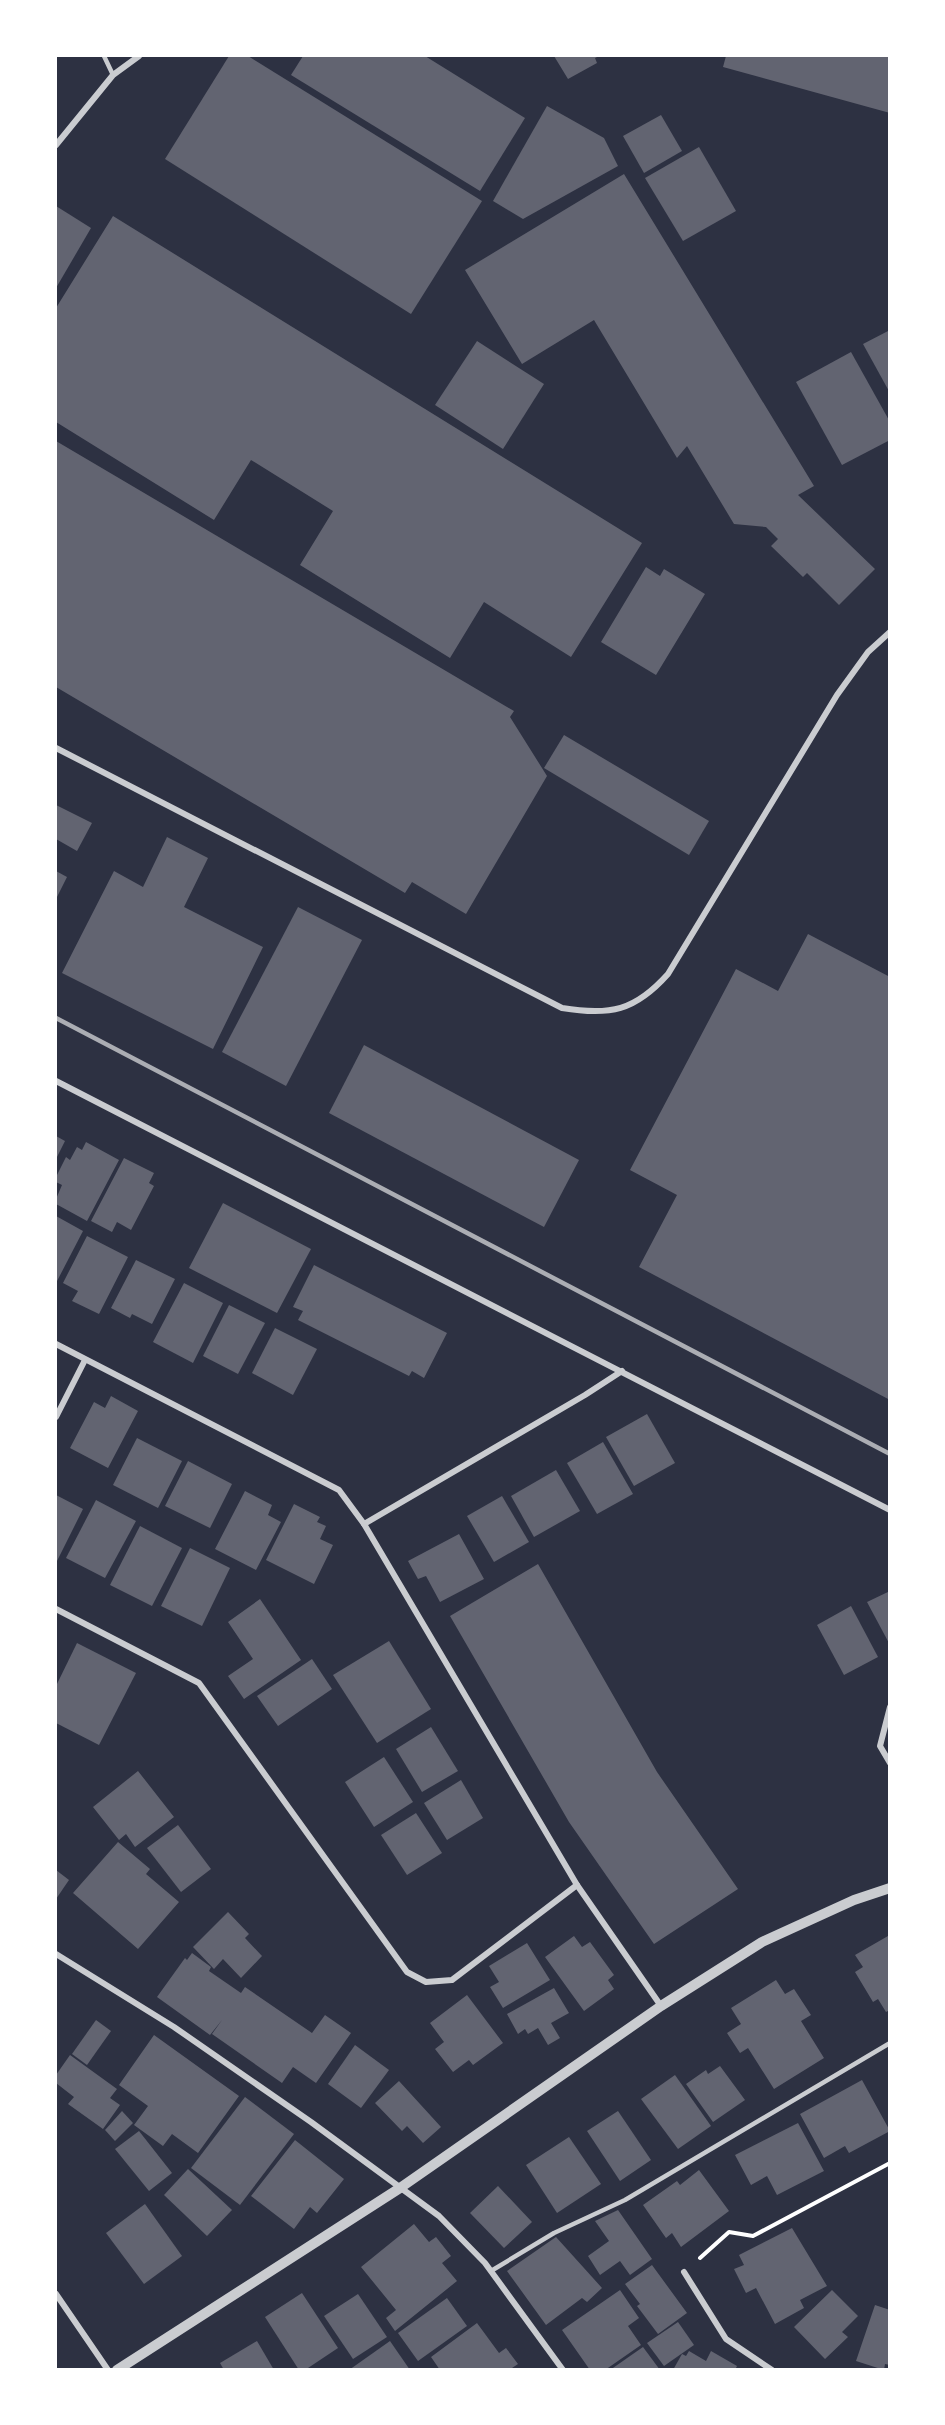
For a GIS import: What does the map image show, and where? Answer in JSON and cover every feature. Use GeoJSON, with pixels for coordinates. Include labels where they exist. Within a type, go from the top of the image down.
{"type":"FeatureCollection","features":[{"type":"Feature","properties":{"kind":"street"},"geometry":{"type":"LineString","coordinates":[[56,144],[113,75],[139,56]]}},
{"type":"Feature","properties":{"kind":"street"},"geometry":{"type":"LineString","coordinates":[[56,748],[562,1008],[590,1013],[622,1008],[641,999],[650,994],[668,974],[837,695],[868,652],[890,632]]}},
{"type":"Feature","properties":{"kind":"street"},"geometry":{"type":"LineString","coordinates":[[56,1080],[890,1510]]}},
{"type":"Feature","properties":{"kind":"street"},"geometry":{"type":"LineString","coordinates":[[56,1344],[339,1490],[364,1524],[577,1885],[661,2006]]}},
{"type":"Feature","properties":{"kind":"street"},"geometry":{"type":"LineString","coordinates":[[56,1417],[86,1360]]}},
{"type":"Feature","properties":{"kind":"street"},"geometry":{"type":"LineString","coordinates":[[364,1524],[622,1371]]}},
{"type":"Feature","properties":{"kind":"street"},"geometry":{"type":"LineString","coordinates":[[56,1610],[199,1683],[407,1972],[426,1982],[452,1980],[577,1885]]}},
{"type":"Feature","properties":{"kind":"street"},"geometry":{"type":"LineString","coordinates":[[890,1707],[887,1708],[880,1746],[890,1763]]}},
{"type":"Feature","properties":{"kind":"street"},"geometry":{"type":"LineString","coordinates":[[117,2370],[400,2188],[661,2006],[762,1942],[854,1900],[890,1888]]}},
{"type":"Feature","properties":{"kind":"street"},"geometry":{"type":"LineString","coordinates":[[56,1954],[174,2027],[311,2122],[439,2216],[491,2271],[562,2370]]}},
{"type":"Feature","properties":{"kind":"street"},"geometry":{"type":"LineString","coordinates":[[684,2272],[726,2339],[772,2370]]}},
{"type":"Feature","properties":{"kind":"street"},"geometry":{"type":"LineString","coordinates":[[56,2294],[108,2370]]}},
{"type":"Feature","properties":{"kind":"lane"},"geometry":{"type":"LineString","coordinates":[[104,56],[113,75]]}},
{"type":"Feature","properties":{"kind":"lane"},"geometry":{"type":"LineString","coordinates":[[491,2271],[554,2233],[625,2200],[890,2043]]}},
{"type":"Feature","properties":{"kind":"path"},"geometry":{"type":"LineString","coordinates":[[684,2272],[729,2232],[753,2236],[890,2163]]}},
{"type":"Feature","properties":{"kind":"building"},"geometry":{"type":"Polygon","coordinates":[[[229,56],[248,56],[482,201],[411,314],[165,159],[229,56]]]}},
{"type":"Feature","properties":{"kind":"building"},"geometry":{"type":"Polygon","coordinates":[[[303,56],[425,56],[525,118],[480,191],[291,75],[303,56]]]}},
{"type":"Feature","properties":{"kind":"building"},"geometry":{"type":"Polygon","coordinates":[[[554,56],[599,56],[595,58],[597,63],[568,79],[554,56]]]}},
{"type":"Feature","properties":{"kind":"building"},"geometry":{"type":"Polygon","coordinates":[[[726,56],[890,56],[890,113],[723,67],[726,56]]]}},
{"type":"Feature","properties":{"kind":"building"},"geometry":{"type":"Polygon","coordinates":[[[547,106],[604,138],[618,166],[523,219],[493,201],[547,106]]]}},
{"type":"Feature","properties":{"kind":"building"},"geometry":{"type":"Polygon","coordinates":[[[661,115],[682,151],[644,173],[623,136],[661,115]]]}},
{"type":"Feature","properties":{"kind":"building"},"geometry":{"type":"Polygon","coordinates":[[[699,147],[736,211],[683,241],[645,178],[699,147]]]}},
{"type":"Feature","properties":{"kind":"building"},"geometry":{"type":"Polygon","coordinates":[[[624,174],[814,486],[798,495],[875,569],[839,605],[807,573],[803,577],[771,546],[778,539],[766,527],[734,524],[687,446],[677,458],[594,320],[522,364],[465,270],[624,174]]]}},
{"type":"Feature","properties":{"kind":"building"},"geometry":{"type":"Polygon","coordinates":[[[56,206],[91,228],[56,288],[56,206]]]}},
{"type":"Feature","properties":{"kind":"building"},"geometry":{"type":"Polygon","coordinates":[[[113,216],[642,543],[571,657],[484,602],[450,658],[300,565],[333,511],[251,460],[214,520],[56,422],[56,308],[113,216]]]}},
{"type":"Feature","properties":{"kind":"building"},"geometry":{"type":"Polygon","coordinates":[[[890,330],[890,393],[863,344],[890,330]]]}},
{"type":"Feature","properties":{"kind":"building"},"geometry":{"type":"Polygon","coordinates":[[[477,341],[544,384],[503,449],[435,405],[477,341]]]}},
{"type":"Feature","properties":{"kind":"building"},"geometry":{"type":"Polygon","coordinates":[[[851,352],[890,422],[890,440],[842,465],[796,382],[851,352]]]}},
{"type":"Feature","properties":{"kind":"building"},"geometry":{"type":"Polygon","coordinates":[[[56,441],[514,711],[510,717],[547,776],[466,914],[412,882],[405,893],[56,687],[56,441]]]}},
{"type":"Feature","properties":{"kind":"building"},"geometry":{"type":"Polygon","coordinates":[[[646,567],[660,576],[664,569],[705,594],[656,675],[601,642],[646,567]]]}},
{"type":"Feature","properties":{"kind":"building"},"geometry":{"type":"Polygon","coordinates":[[[564,735],[709,821],[689,855],[544,768],[564,735]]]}},
{"type":"Feature","properties":{"kind":"building"},"geometry":{"type":"Polygon","coordinates":[[[56,805],[92,823],[77,851],[56,839],[56,805]]]}},
{"type":"Feature","properties":{"kind":"building"},"geometry":{"type":"Polygon","coordinates":[[[167,837],[208,858],[184,907],[263,947],[213,1049],[62,973],[114,871],[143,887],[167,837]]]}},
{"type":"Feature","properties":{"kind":"building"},"geometry":{"type":"Polygon","coordinates":[[[56,871],[67,877],[57,897],[56,897],[56,871]]]}},
{"type":"Feature","properties":{"kind":"building"},"geometry":{"type":"Polygon","coordinates":[[[298,907],[362,940],[286,1086],[222,1052],[298,907]]]}},
{"type":"Feature","properties":{"kind":"building"},"geometry":{"type":"Polygon","coordinates":[[[808,934],[890,977],[890,1400],[639,1267],[677,1195],[630,1170],[736,969],[778,991],[808,934]]]}},
{"type":"Feature","properties":{"kind":"building"},"geometry":{"type":"Polygon","coordinates":[[[364,1045],[579,1160],[544,1227],[329,1113],[364,1045]]]}},
{"type":"Feature","properties":{"kind":"building"},"geometry":{"type":"Polygon","coordinates":[[[56,1136],[65,1141],[56,1159],[56,1136]]]}},
{"type":"Feature","properties":{"kind":"building"},"geometry":{"type":"Polygon","coordinates":[[[86,1142],[119,1160],[87,1221],[56,1204],[62,1185],[56,1182],[56,1177],[66,1157],[70,1160],[77,1147],[82,1150],[86,1142]]]}},
{"type":"Feature","properties":{"kind":"building"},"geometry":{"type":"Polygon","coordinates":[[[124,1158],[154,1173],[149,1183],[154,1186],[131,1230],[117,1222],[112,1232],[91,1221],[124,1158]]]}},
{"type":"Feature","properties":{"kind":"building"},"geometry":{"type":"Polygon","coordinates":[[[223,1203],[311,1249],[277,1313],[189,1268],[223,1203]]]}},
{"type":"Feature","properties":{"kind":"building"},"geometry":{"type":"Polygon","coordinates":[[[56,1216],[83,1231],[56,1283],[56,1216]]]}},
{"type":"Feature","properties":{"kind":"building"},"geometry":{"type":"Polygon","coordinates":[[[87,1236],[128,1257],[99,1314],[72,1301],[78,1291],[63,1283],[87,1236]]]}},
{"type":"Feature","properties":{"kind":"building"},"geometry":{"type":"Polygon","coordinates":[[[136,1260],[175,1279],[152,1324],[132,1314],[130,1318],[111,1308],[136,1260]]]}},
{"type":"Feature","properties":{"kind":"building"},"geometry":{"type":"Polygon","coordinates":[[[314,1265],[447,1333],[424,1378],[412,1371],[409,1376],[298,1320],[303,1311],[293,1307],[314,1265]]]}},
{"type":"Feature","properties":{"kind":"building"},"geometry":{"type":"Polygon","coordinates":[[[184,1283],[223,1303],[193,1363],[153,1342],[184,1283]]]}},
{"type":"Feature","properties":{"kind":"building"},"geometry":{"type":"Polygon","coordinates":[[[229,1305],[265,1323],[238,1374],[203,1356],[229,1305]]]}},
{"type":"Feature","properties":{"kind":"building"},"geometry":{"type":"Polygon","coordinates":[[[275,1328],[317,1349],[293,1395],[252,1373],[275,1328]]]}},
{"type":"Feature","properties":{"kind":"building"},"geometry":{"type":"Polygon","coordinates":[[[111,1396],[138,1411],[108,1468],[70,1448],[94,1402],[105,1408],[111,1396]]]}},
{"type":"Feature","properties":{"kind":"building"},"geometry":{"type":"Polygon","coordinates":[[[647,1414],[675,1463],[634,1486],[606,1437],[647,1414]]]}},
{"type":"Feature","properties":{"kind":"building"},"geometry":{"type":"Polygon","coordinates":[[[137,1438],[182,1461],[158,1508],[113,1485],[137,1438]]]}},
{"type":"Feature","properties":{"kind":"building"},"geometry":{"type":"Polygon","coordinates":[[[603,1442],[633,1494],[597,1514],[567,1463],[603,1442]]]}},
{"type":"Feature","properties":{"kind":"building"},"geometry":{"type":"Polygon","coordinates":[[[188,1461],[232,1484],[210,1528],[165,1506],[188,1461]]]}},
{"type":"Feature","properties":{"kind":"building"},"geometry":{"type":"Polygon","coordinates":[[[556,1470],[580,1511],[534,1537],[511,1496],[556,1470]]]}},
{"type":"Feature","properties":{"kind":"building"},"geometry":{"type":"Polygon","coordinates":[[[245,1491],[272,1505],[268,1515],[281,1522],[256,1570],[215,1549],[245,1491]]]}},
{"type":"Feature","properties":{"kind":"building"},"geometry":{"type":"Polygon","coordinates":[[[56,1495],[83,1509],[56,1563],[56,1495]]]}},
{"type":"Feature","properties":{"kind":"building"},"geometry":{"type":"Polygon","coordinates":[[[502,1496],[529,1542],[494,1562],[467,1516],[502,1496]]]}},
{"type":"Feature","properties":{"kind":"building"},"geometry":{"type":"Polygon","coordinates":[[[96,1500],[136,1521],[105,1578],[66,1558],[96,1500]]]}},
{"type":"Feature","properties":{"kind":"building"},"geometry":{"type":"Polygon","coordinates":[[[294,1504],[320,1517],[317,1522],[326,1526],[320,1539],[333,1545],[314,1584],[266,1560],[294,1504]]]}},
{"type":"Feature","properties":{"kind":"building"},"geometry":{"type":"Polygon","coordinates":[[[140,1526],[182,1548],[152,1606],[110,1585],[140,1526]]]}},
{"type":"Feature","properties":{"kind":"building"},"geometry":{"type":"Polygon","coordinates":[[[459,1534],[484,1579],[440,1602],[426,1576],[418,1579],[408,1561],[459,1534]]]}},
{"type":"Feature","properties":{"kind":"building"},"geometry":{"type":"Polygon","coordinates":[[[190,1548],[230,1568],[202,1626],[161,1606],[190,1548]]]}},
{"type":"Feature","properties":{"kind":"building"},"geometry":{"type":"Polygon","coordinates":[[[538,1564],[657,1772],[738,1889],[654,1944],[569,1822],[450,1616],[538,1564]]]}},
{"type":"Feature","properties":{"kind":"building"},"geometry":{"type":"Polygon","coordinates":[[[890,1591],[890,1645],[867,1602],[890,1591]]]}},
{"type":"Feature","properties":{"kind":"building"},"geometry":{"type":"Polygon","coordinates":[[[260,1599],[301,1660],[244,1699],[228,1676],[253,1659],[228,1622],[260,1599]]]}},
{"type":"Feature","properties":{"kind":"building"},"geometry":{"type":"Polygon","coordinates":[[[851,1606],[878,1657],[844,1675],[817,1625],[851,1606]]]}},
{"type":"Feature","properties":{"kind":"building"},"geometry":{"type":"Polygon","coordinates":[[[389,1641],[431,1709],[377,1743],[333,1675],[389,1641]]]}},
{"type":"Feature","properties":{"kind":"building"},"geometry":{"type":"Polygon","coordinates":[[[77,1643],[136,1673],[99,1745],[56,1723],[56,1686],[77,1643]]]}},
{"type":"Feature","properties":{"kind":"building"},"geometry":{"type":"Polygon","coordinates":[[[312,1659],[332,1689],[278,1726],[257,1696],[312,1659]]]}},
{"type":"Feature","properties":{"kind":"building"},"geometry":{"type":"Polygon","coordinates":[[[431,1727],[458,1771],[422,1792],[396,1749],[431,1727]]]}},
{"type":"Feature","properties":{"kind":"building"},"geometry":{"type":"Polygon","coordinates":[[[384,1757],[413,1802],[374,1827],[345,1782],[384,1757]]]}},
{"type":"Feature","properties":{"kind":"building"},"geometry":{"type":"Polygon","coordinates":[[[138,1771],[174,1817],[135,1847],[126,1834],[119,1840],[93,1807],[138,1771]]]}},
{"type":"Feature","properties":{"kind":"building"},"geometry":{"type":"Polygon","coordinates":[[[461,1780],[483,1818],[447,1840],[424,1803],[461,1780]]]}},
{"type":"Feature","properties":{"kind":"building"},"geometry":{"type":"Polygon","coordinates":[[[416,1813],[442,1853],[407,1875],[381,1835],[416,1813]]]}},
{"type":"Feature","properties":{"kind":"building"},"geometry":{"type":"Polygon","coordinates":[[[178,1825],[211,1869],[181,1892],[147,1848],[178,1825]]]}},
{"type":"Feature","properties":{"kind":"building"},"geometry":{"type":"Polygon","coordinates":[[[118,1842],[150,1869],[146,1874],[179,1902],[138,1949],[73,1893],[118,1842]]]}},
{"type":"Feature","properties":{"kind":"building"},"geometry":{"type":"Polygon","coordinates":[[[56,1870],[69,1880],[56,1899],[56,1870]]]}},
{"type":"Feature","properties":{"kind":"building"},"geometry":{"type":"Polygon","coordinates":[[[228,1912],[249,1934],[245,1938],[262,1956],[241,1978],[223,1959],[214,1969],[193,1947],[228,1912]]]}},
{"type":"Feature","properties":{"kind":"building"},"geometry":{"type":"Polygon","coordinates":[[[574,1936],[582,1947],[590,1942],[614,1975],[608,1980],[614,1989],[584,2011],[545,1957],[574,1936]]]}},
{"type":"Feature","properties":{"kind":"building"},"geometry":{"type":"Polygon","coordinates":[[[888,1936],[890,2010],[886,2012],[878,1999],[873,2002],[855,1972],[863,1967],[855,1955],[888,1936]]]}},
{"type":"Feature","properties":{"kind":"building"},"geometry":{"type":"Polygon","coordinates":[[[527,1943],[550,1980],[503,2008],[490,1987],[499,1982],[489,1966],[527,1943]]]}},
{"type":"Feature","properties":{"kind":"building"},"geometry":{"type":"Polygon","coordinates":[[[192,1953],[211,1967],[209,1971],[241,1993],[245,1987],[312,2033],[325,2015],[351,2033],[316,2083],[293,2067],[282,2083],[212,2034],[222,2020],[210,2035],[157,1997],[185,1958],[187,1960],[192,1953]]]}},
{"type":"Feature","properties":{"kind":"building"},"geometry":{"type":"Polygon","coordinates":[[[776,1980],[785,1994],[794,1989],[811,2015],[801,2021],[824,2058],[774,2089],[748,2048],[740,2053],[727,2033],[741,2024],[731,2008],[776,1980]]]}},
{"type":"Feature","properties":{"kind":"building"},"geometry":{"type":"Polygon","coordinates":[[[554,1988],[569,2013],[551,2023],[560,2038],[548,2045],[538,2028],[528,2034],[525,2029],[518,2034],[507,2014],[554,1988]]]}},
{"type":"Feature","properties":{"kind":"building"},"geometry":{"type":"Polygon","coordinates":[[[467,1995],[503,2043],[473,2065],[469,2060],[453,2072],[435,2049],[444,2042],[430,2023],[467,1995]]]}},
{"type":"Feature","properties":{"kind":"building"},"geometry":{"type":"Polygon","coordinates":[[[96,2020],[111,2031],[87,2065],[72,2054],[96,2020]]]}},
{"type":"Feature","properties":{"kind":"building"},"geometry":{"type":"Polygon","coordinates":[[[154,2035],[239,2096],[198,2153],[172,2134],[163,2146],[134,2125],[148,2106],[119,2085],[154,2035]]]}},
{"type":"Feature","properties":{"kind":"building"},"geometry":{"type":"Polygon","coordinates":[[[355,2045],[389,2070],[361,2108],[328,2084],[355,2045]]]}},
{"type":"Feature","properties":{"kind":"building"},"geometry":{"type":"Polygon","coordinates":[[[70,2055],[117,2089],[110,2098],[120,2105],[103,2129],[68,2104],[74,2097],[56,2083],[56,2075],[70,2055]]]}},
{"type":"Feature","properties":{"kind":"building"},"geometry":{"type":"Polygon","coordinates":[[[720,2066],[745,2100],[713,2122],[686,2084],[706,2070],[708,2074],[720,2066]]]}},
{"type":"Feature","properties":{"kind":"building"},"geometry":{"type":"Polygon","coordinates":[[[675,2075],[711,2126],[678,2149],[641,2099],[675,2075]]]}},
{"type":"Feature","properties":{"kind":"building"},"geometry":{"type":"Polygon","coordinates":[[[862,2080],[890,2131],[849,2153],[845,2146],[824,2158],[800,2114],[862,2080]]]}},
{"type":"Feature","properties":{"kind":"building"},"geometry":{"type":"Polygon","coordinates":[[[399,2081],[441,2127],[423,2143],[407,2126],[402,2131],[375,2103],[399,2081]]]}},
{"type":"Feature","properties":{"kind":"building"},"geometry":{"type":"Polygon","coordinates":[[[245,2097],[294,2134],[240,2205],[191,2168],[245,2097]]]}},
{"type":"Feature","properties":{"kind":"building"},"geometry":{"type":"Polygon","coordinates":[[[122,2111],[133,2123],[115,2141],[105,2130],[122,2111]]]}},
{"type":"Feature","properties":{"kind":"building"},"geometry":{"type":"Polygon","coordinates":[[[618,2111],[651,2160],[620,2181],[587,2131],[618,2111]]]}},
{"type":"Feature","properties":{"kind":"building"},"geometry":{"type":"Polygon","coordinates":[[[798,2123],[824,2171],[777,2195],[767,2176],[751,2185],[735,2155],[798,2123]]]}},
{"type":"Feature","properties":{"kind":"building"},"geometry":{"type":"Polygon","coordinates":[[[139,2131],[172,2173],[149,2191],[115,2149],[139,2131]]]}},
{"type":"Feature","properties":{"kind":"building"},"geometry":{"type":"Polygon","coordinates":[[[569,2137],[601,2184],[557,2213],[526,2165],[569,2137]]]}},
{"type":"Feature","properties":{"kind":"building"},"geometry":{"type":"Polygon","coordinates":[[[295,2140],[344,2179],[317,2213],[310,2207],[294,2229],[251,2196],[295,2140]]]}},
{"type":"Feature","properties":{"kind":"building"},"geometry":{"type":"Polygon","coordinates":[[[188,2169],[232,2210],[207,2236],[164,2195],[188,2169]]]}},
{"type":"Feature","properties":{"kind":"building"},"geometry":{"type":"Polygon","coordinates":[[[699,2170],[729,2211],[681,2247],[672,2233],[666,2238],[643,2205],[677,2181],[680,2185],[699,2170]]]}},
{"type":"Feature","properties":{"kind":"building"},"geometry":{"type":"Polygon","coordinates":[[[498,2186],[532,2222],[504,2248],[470,2213],[498,2186]]]}},
{"type":"Feature","properties":{"kind":"building"},"geometry":{"type":"Polygon","coordinates":[[[145,2204],[182,2256],[144,2284],[106,2233],[145,2204]]]}},
{"type":"Feature","properties":{"kind":"building"},"geometry":{"type":"Polygon","coordinates":[[[618,2210],[652,2259],[630,2275],[620,2261],[600,2275],[588,2256],[609,2241],[595,2221],[618,2210]]]}},
{"type":"Feature","properties":{"kind":"building"},"geometry":{"type":"Polygon","coordinates":[[[414,2224],[429,2242],[436,2237],[451,2256],[442,2263],[457,2281],[395,2331],[386,2318],[396,2310],[361,2267],[414,2224]]]}},
{"type":"Feature","properties":{"kind":"building"},"geometry":{"type":"Polygon","coordinates":[[[792,2228],[827,2286],[800,2300],[804,2308],[775,2324],[756,2288],[746,2293],[734,2269],[744,2265],[739,2255],[792,2228]]]}},
{"type":"Feature","properties":{"kind":"building"},"geometry":{"type":"Polygon","coordinates":[[[556,2237],[602,2288],[587,2302],[582,2298],[546,2325],[507,2271],[556,2237]]]}},
{"type":"Feature","properties":{"kind":"building"},"geometry":{"type":"Polygon","coordinates":[[[652,2265],[687,2313],[658,2334],[637,2306],[640,2304],[625,2284],[652,2265]]]}},
{"type":"Feature","properties":{"kind":"building"},"geometry":{"type":"Polygon","coordinates":[[[620,2290],[639,2318],[628,2326],[641,2345],[605,2370],[590,2370],[562,2330],[620,2290]]]}},
{"type":"Feature","properties":{"kind":"building"},"geometry":{"type":"Polygon","coordinates":[[[832,2290],[858,2316],[842,2332],[848,2337],[825,2359],[794,2327],[832,2290]]]}},
{"type":"Feature","properties":{"kind":"building"},"geometry":{"type":"Polygon","coordinates":[[[302,2293],[338,2348],[305,2370],[299,2370],[265,2317],[302,2293]]]}},
{"type":"Feature","properties":{"kind":"building"},"geometry":{"type":"Polygon","coordinates":[[[358,2294],[387,2337],[353,2359],[324,2316],[358,2294]]]}},
{"type":"Feature","properties":{"kind":"building"},"geometry":{"type":"Polygon","coordinates":[[[447,2298],[467,2326],[418,2361],[398,2333],[447,2298]]]}},
{"type":"Feature","properties":{"kind":"building"},"geometry":{"type":"Polygon","coordinates":[[[875,2305],[890,2310],[890,2365],[885,2364],[884,2370],[856,2361],[875,2305]]]}},
{"type":"Feature","properties":{"kind":"building"},"geometry":{"type":"Polygon","coordinates":[[[678,2322],[694,2345],[664,2366],[647,2343],[678,2322]]]}},
{"type":"Feature","properties":{"kind":"building"},"geometry":{"type":"Polygon","coordinates":[[[477,2323],[499,2353],[506,2348],[518,2364],[509,2370],[440,2370],[431,2357],[477,2323]]]}},
{"type":"Feature","properties":{"kind":"building"},"geometry":{"type":"Polygon","coordinates":[[[257,2341],[274,2370],[224,2370],[220,2363],[257,2341]]]}},
{"type":"Feature","properties":{"kind":"building"},"geometry":{"type":"Polygon","coordinates":[[[390,2341],[410,2370],[349,2370],[390,2341]]]}},
{"type":"Feature","properties":{"kind":"building"},"geometry":{"type":"Polygon","coordinates":[[[643,2347],[660,2370],[610,2370],[643,2347]]]}},
{"type":"Feature","properties":{"kind":"building"},"geometry":{"type":"Polygon","coordinates":[[[689,2351],[706,2361],[711,2351],[737,2366],[735,2370],[673,2370],[682,2354],[686,2356],[689,2351]]]}},
{"type":"Feature","properties":{"kind":"railway"},"geometry":{"type":"LineString","coordinates":[[56,1018],[890,1454]]}}]}
